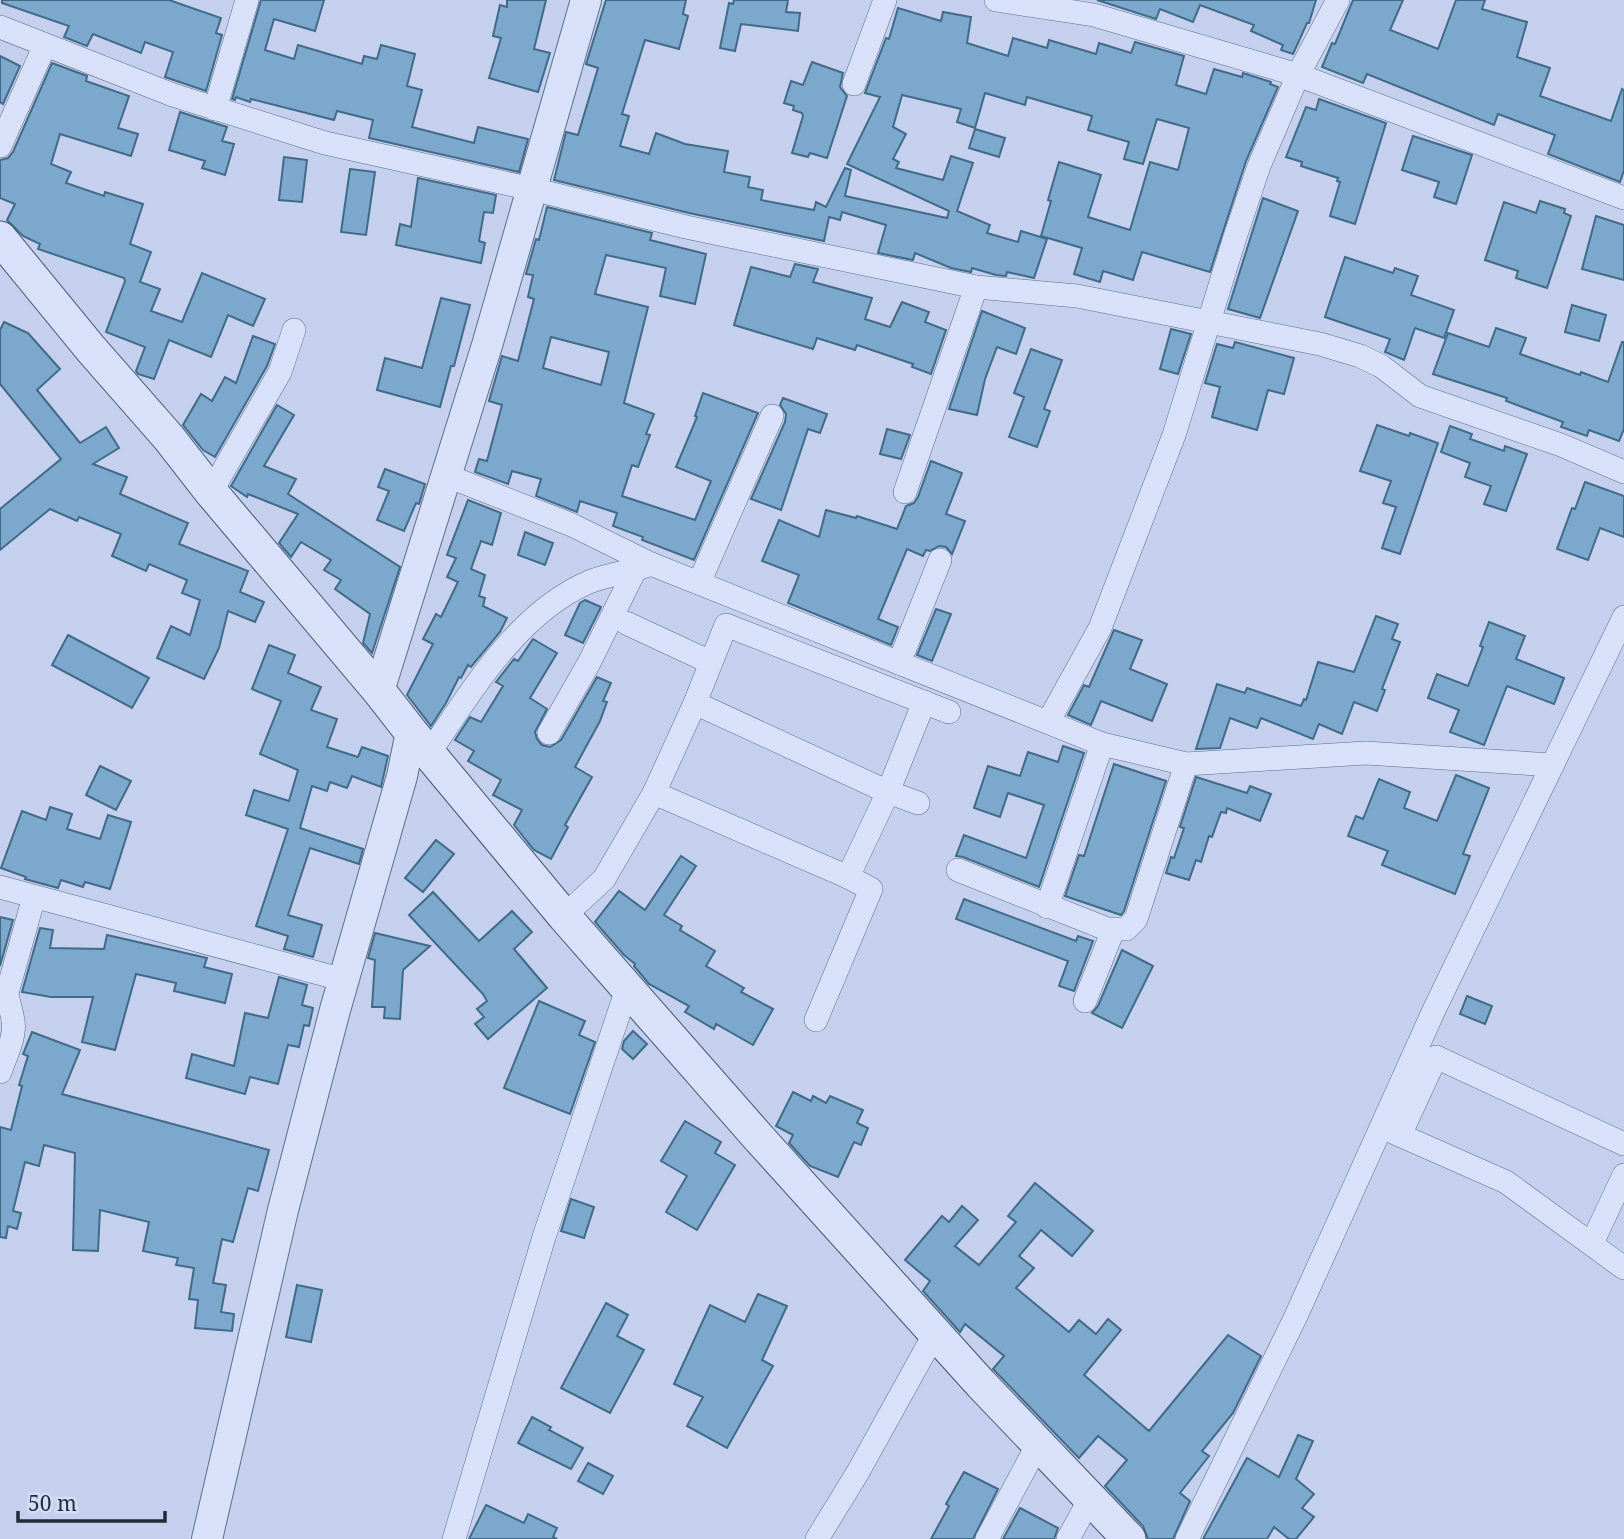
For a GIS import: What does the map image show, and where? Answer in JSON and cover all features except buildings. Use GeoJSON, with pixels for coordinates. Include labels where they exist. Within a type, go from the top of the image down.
{"type":"FeatureCollection","features":[{"type":"Feature","properties":{"kind":"main road"},"geometry":{"type":"LineString","coordinates":[[0,238],[627,989],[935,1333],[1129,1539]]}},
{"type":"Feature","properties":{"kind":"street"},"geometry":{"type":"LineString","coordinates":[[215,109],[247,0]]}},
{"type":"Feature","properties":{"kind":"street"},"geometry":{"type":"LineString","coordinates":[[379,691],[488,342],[586,0]]}},
{"type":"Feature","properties":{"kind":"street"},"geometry":{"type":"LineString","coordinates":[[854,84],[885,0]]}},
{"type":"Feature","properties":{"kind":"street"},"geometry":{"type":"LineString","coordinates":[[996,0],[1094,15],[1298,75],[1624,198]]}},
{"type":"Feature","properties":{"kind":"street"},"geometry":{"type":"LineString","coordinates":[[1048,722],[1100,628],[1174,435],[1259,166],[1298,75],[1338,0]]}},
{"type":"Feature","properties":{"kind":"street"},"geometry":{"type":"LineString","coordinates":[[0,27],[173,95],[325,143],[532,188],[686,227],[976,287],[1077,296],[1320,344],[1360,356],[1381,366],[1420,396],[1561,445],[1624,472]]}},
{"type":"Feature","properties":{"kind":"street"},"geometry":{"type":"LineString","coordinates":[[0,146],[45,45]]}},
{"type":"Feature","properties":{"kind":"street"},"geometry":{"type":"LineString","coordinates":[[905,492],[976,287]]}},
{"type":"Feature","properties":{"kind":"street"},"geometry":{"type":"LineString","coordinates":[[211,492],[279,372],[294,330]]}},
{"type":"Feature","properties":{"kind":"street"},"geometry":{"type":"LineString","coordinates":[[699,583],[772,416]]}},
{"type":"Feature","properties":{"kind":"street"},"geometry":{"type":"LineString","coordinates":[[445,475],[572,525],[643,567],[699,583],[1102,744],[1186,764],[1366,753],[1552,765]]}},
{"type":"Feature","properties":{"kind":"street"},"geometry":{"type":"LineString","coordinates":[[899,663],[940,560]]}},
{"type":"Feature","properties":{"kind":"street"},"geometry":{"type":"LineString","coordinates":[[549,733],[643,567]]}},
{"type":"Feature","properties":{"kind":"street"},"geometry":{"type":"LineString","coordinates":[[207,1539],[254,1332],[344,980],[402,776],[420,742],[542,612],[589,582],[643,567]]}},
{"type":"Feature","properties":{"kind":"street"},"geometry":{"type":"LineString","coordinates":[[1391,1131],[1440,998],[1624,617]]}},
{"type":"Feature","properties":{"kind":"street"},"geometry":{"type":"LineString","coordinates":[[626,623],[710,662]]}},
{"type":"Feature","properties":{"kind":"street"},"geometry":{"type":"LineString","coordinates":[[564,916],[604,879],[654,793],[695,703],[726,625],[949,712]]}},
{"type":"Feature","properties":{"kind":"street"},"geometry":{"type":"LineString","coordinates":[[848,877],[888,792],[924,702]]}},
{"type":"Feature","properties":{"kind":"street"},"geometry":{"type":"LineString","coordinates":[[695,703],[888,792],[918,803]]}},
{"type":"Feature","properties":{"kind":"street"},"geometry":{"type":"LineString","coordinates":[[1047,907],[1102,744]]}},
{"type":"Feature","properties":{"kind":"street"},"geometry":{"type":"LineString","coordinates":[[958,870],[1047,907],[1113,930],[1126,929],[1136,919],[1186,764]]}},
{"type":"Feature","properties":{"kind":"street"},"geometry":{"type":"LineString","coordinates":[[654,793],[871,889],[816,1020]]}},
{"type":"Feature","properties":{"kind":"street"},"geometry":{"type":"LineString","coordinates":[[0,887],[344,980]]}},
{"type":"Feature","properties":{"kind":"street"},"geometry":{"type":"LineString","coordinates":[[0,1072],[14,1023],[8,1004],[8,993],[34,897]]}},
{"type":"Feature","properties":{"kind":"street"},"geometry":{"type":"LineString","coordinates":[[1084,1001],[1113,930]]}},
{"type":"Feature","properties":{"kind":"street"},"geometry":{"type":"LineString","coordinates":[[454,1539],[544,1237],[627,989]]}},
{"type":"Feature","properties":{"kind":"street"},"geometry":{"type":"LineString","coordinates":[[1187,1539],[1296,1316],[1391,1131],[1436,1057],[1624,1144]]}},
{"type":"Feature","properties":{"kind":"street"},"geometry":{"type":"LineString","coordinates":[[1391,1131],[1506,1182],[1624,1268]]}},
{"type":"Feature","properties":{"kind":"street"},"geometry":{"type":"LineString","coordinates":[[1592,1243],[1624,1175]]}},
{"type":"Feature","properties":{"kind":"street"},"geometry":{"type":"LineString","coordinates":[[817,1539],[858,1472],[935,1333]]}},
{"type":"Feature","properties":{"kind":"street"},"geometry":{"type":"LineString","coordinates":[[987,1539],[1038,1444]]}},
{"type":"Feature","properties":{"kind":"street"},"geometry":{"type":"LineString","coordinates":[[1068,1539],[1091,1497]]}}]}
